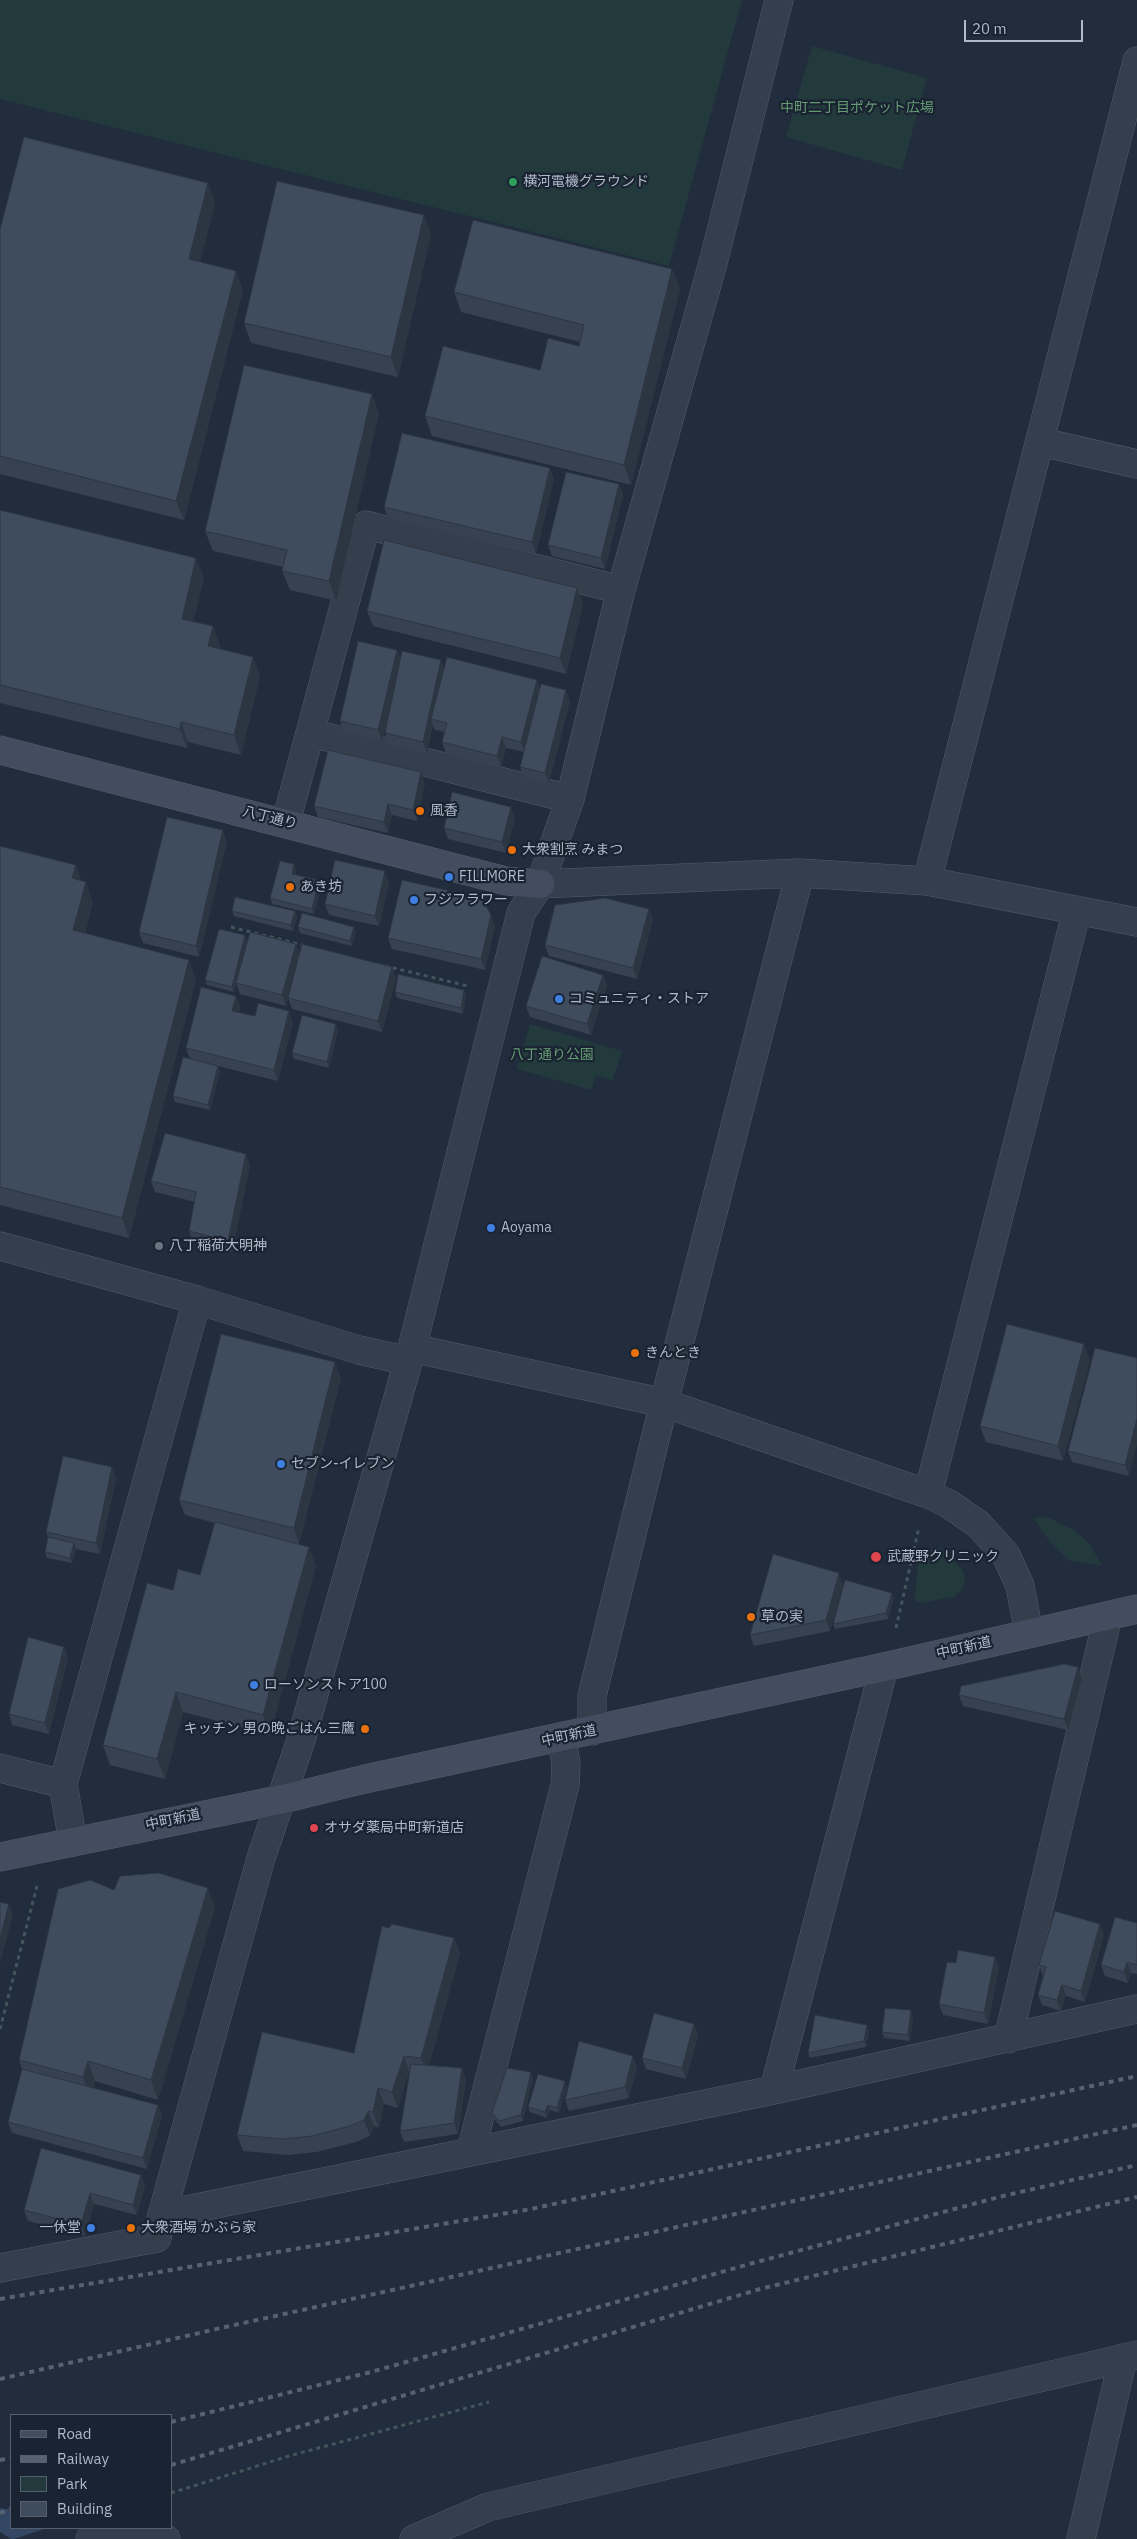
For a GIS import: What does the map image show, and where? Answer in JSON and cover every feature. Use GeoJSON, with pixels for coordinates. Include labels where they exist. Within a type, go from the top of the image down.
{"type":"FeatureCollection","features":[{"type":"Feature","properties":{"kind":"street"},"geometry":{"type":"LineString","coordinates":[[0,2268],[157,2238],[262,1858],[302,1740],[410,1354],[522,914],[540,884],[570,799],[621,590],[713,262],[779,0]]}},
{"type":"Feature","properties":{"kind":"street"},"geometry":{"type":"LineString","coordinates":[[927,881],[1041,442],[1137,61]]}},
{"type":"Feature","properties":{"kind":"street"},"geometry":{"type":"LineString","coordinates":[[1041,442],[1137,464]]}},
{"type":"Feature","properties":{"kind":"street"},"geometry":{"type":"LineString","coordinates":[[286,822],[366,525],[621,590]]}},
{"type":"Feature","properties":{"kind":"street"},"geometry":{"type":"LineString","coordinates":[[311,733],[570,799]]}},
{"type":"Feature","properties":{"kind":"street","name":"八丁通り"},"geometry":{"type":"LineString","coordinates":[[0,750],[286,822],[506,881],[540,884]]}},
{"type":"Feature","properties":{"kind":"street"},"geometry":{"type":"LineString","coordinates":[[592,1731],[592,1696],[664,1403],[800,873]]}},
{"type":"Feature","properties":{"kind":"street"},"geometry":{"type":"LineString","coordinates":[[540,884],[800,873],[927,881],[1137,922]]}},
{"type":"Feature","properties":{"kind":"street"},"geometry":{"type":"LineString","coordinates":[[928,1494],[1077,910]]}},
{"type":"Feature","properties":{"kind":"street"},"geometry":{"type":"LineString","coordinates":[[0,1246],[197,1300],[359,1350],[410,1354],[664,1403],[928,1494],[949,1504],[978,1524],[1006,1555],[1020,1586],[1029,1633]]}},
{"type":"Feature","properties":{"kind":"street"},"geometry":{"type":"LineString","coordinates":[[73,1842],[63,1784],[197,1300]]}},
{"type":"Feature","properties":{"kind":"street","name":"中町新道"},"geometry":{"type":"LineString","coordinates":[[0,1857],[283,1799],[365,1779],[884,1667],[1137,1609]]}},
{"type":"Feature","properties":{"kind":"street"},"geometry":{"type":"LineString","coordinates":[[1008,2039],[1108,1616]]}},
{"type":"Feature","properties":{"kind":"street"},"geometry":{"type":"LineString","coordinates":[[774,2090],[884,1667]]}},
{"type":"Feature","properties":{"kind":"street"},"geometry":{"type":"LineString","coordinates":[[471,2151],[565,1785],[566,1763],[561,1737]]}},
{"type":"Feature","properties":{"kind":"street"},"geometry":{"type":"LineString","coordinates":[[0,1768],[63,1784]]}},
{"type":"Feature","properties":{"kind":"street"},"geometry":{"type":"LineString","coordinates":[[162,2215],[774,2090],[1137,2009]]}},
{"type":"Feature","properties":{"kind":"street"},"geometry":{"type":"LineString","coordinates":[[414,2539],[488,2507],[1130,2356],[1081,2539]]}},
{"type":"Feature","properties":{"kind":"street"},"geometry":{"type":"LineString","coordinates":[[98,2535],[134,2531],[166,2539]]}},
{"type":"Feature","properties":{"kind":"path"},"geometry":{"type":"LineString","coordinates":[[231,927],[308,946]]}},
{"type":"Feature","properties":{"kind":"path"},"geometry":{"type":"LineString","coordinates":[[376,963],[501,994]]}},
{"type":"Feature","properties":{"kind":"path"},"geometry":{"type":"LineString","coordinates":[[896,1628],[920,1521]]}},
{"type":"Feature","properties":{"kind":"path"},"geometry":{"type":"LineString","coordinates":[[0,2029],[37,1886]]}},
{"type":"Feature","properties":{"kind":"path"},"geometry":{"type":"LineString","coordinates":[[172,2493],[289,2456],[489,2402]]}},
{"type":"Feature","properties":{"kind":"green space","name":"横河電機グラウンド"},"geometry":{"type":"Polygon","coordinates":[[[0,0],[742,0],[669,266],[0,99],[0,0]]]}},
{"type":"Feature","properties":{"kind":"green space","name":"中町二丁目ポケット広場"},"geometry":{"type":"Polygon","coordinates":[[[812,46],[927,78],[902,170],[786,137],[812,46]]]}},
{"type":"Feature","properties":{"kind":"green space","name":"八丁通り公園"},"geometry":{"type":"Polygon","coordinates":[[[530,1024],[622,1051],[613,1080],[596,1076],[591,1090],[517,1069],[530,1024]]]}},
{"type":"Feature","properties":{"kind":"green space"},"geometry":{"type":"Polygon","coordinates":[[[1047,1517],[1075,1531],[1088,1542],[1102,1565],[1070,1561],[1050,1542],[1033,1518],[1047,1517]]]}},
{"type":"Feature","properties":{"kind":"green space"},"geometry":{"type":"Polygon","coordinates":[[[940,1548],[946,1551],[964,1572],[965,1583],[961,1591],[954,1597],[920,1603],[915,1600],[919,1556],[923,1550],[940,1548]]]}},
{"type":"Feature","properties":{"kind":"water"},"geometry":{"type":"Polygon","coordinates":[[[0,2508],[10,2510],[10,2529],[68,2529],[77,2539],[11,2539],[0,2532],[0,2508]]]}},
{"type":"Feature","properties":{"kind":"pier"},"geometry":{"type":"Polygon","coordinates":[[[44,2529],[71,2529],[80,2539],[14,2539],[44,2529]]]}},
{"type":"Feature","properties":{"kind":"building"},"geometry":{"type":"Polygon","coordinates":[[[24,137],[208,183],[189,259],[236,271],[176,501],[0,456],[0,229],[24,137]]]}},
{"type":"Feature","properties":{"kind":"building"},"geometry":{"type":"Polygon","coordinates":[[[277,181],[424,215],[391,357],[244,323],[277,181]]]}},
{"type":"Feature","properties":{"kind":"building"},"geometry":{"type":"Polygon","coordinates":[[[473,220],[672,269],[624,465],[425,416],[443,346],[540,370],[548,338],[579,346],[584,325],[454,292],[473,220]]]}},
{"type":"Feature","properties":{"kind":"building"},"geometry":{"type":"Polygon","coordinates":[[[244,365],[372,394],[329,581],[282,571],[287,550],[205,531],[244,365]]]}},
{"type":"Feature","properties":{"kind":"building"},"geometry":{"type":"Polygon","coordinates":[[[402,433],[550,468],[532,542],[384,507],[402,433]]]}},
{"type":"Feature","properties":{"kind":"building"},"geometry":{"type":"Polygon","coordinates":[[[566,472],[619,484],[601,558],[548,545],[566,472]]]}},
{"type":"Feature","properties":{"kind":"building"},"geometry":{"type":"Polygon","coordinates":[[[0,510],[196,558],[182,619],[213,626],[208,646],[253,657],[234,735],[181,722],[180,729],[0,685],[0,510]]]}},
{"type":"Feature","properties":{"kind":"building"},"geometry":{"type":"Polygon","coordinates":[[[384,540],[577,588],[560,658],[367,611],[384,540]]]}},
{"type":"Feature","properties":{"kind":"building"},"geometry":{"type":"Polygon","coordinates":[[[358,641],[397,650],[378,730],[340,721],[358,641]]]}},
{"type":"Feature","properties":{"kind":"building"},"geometry":{"type":"Polygon","coordinates":[[[402,651],[441,660],[423,742],[385,733],[402,651]]]}},
{"type":"Feature","properties":{"kind":"building"},"geometry":{"type":"Polygon","coordinates":[[[447,657],[537,680],[521,742],[502,737],[497,756],[442,742],[447,723],[431,719],[447,657]]]}},
{"type":"Feature","properties":{"kind":"building"},"geometry":{"type":"Polygon","coordinates":[[[541,684],[566,690],[545,773],[520,767],[541,684]]]}},
{"type":"Feature","properties":{"kind":"building"},"geometry":{"type":"Polygon","coordinates":[[[328,750],[421,772],[413,810],[388,804],[384,822],[314,806],[328,750]]]}},
{"type":"Feature","properties":{"kind":"building"},"geometry":{"type":"Polygon","coordinates":[[[452,792],[511,807],[502,842],[444,828],[452,792]]]}},
{"type":"Feature","properties":{"kind":"building"},"geometry":{"type":"Polygon","coordinates":[[[167,817],[223,830],[196,946],[139,932],[167,817]]]}},
{"type":"Feature","properties":{"kind":"building"},"geometry":{"type":"Polygon","coordinates":[[[0,846],[76,865],[72,878],[86,882],[73,930],[189,960],[122,1218],[0,1187],[0,846]]]}},
{"type":"Feature","properties":{"kind":"building"},"geometry":{"type":"Polygon","coordinates":[[[335,860],[385,871],[375,916],[325,904],[335,860]]]}},
{"type":"Feature","properties":{"kind":"building"},"geometry":{"type":"Polygon","coordinates":[[[280,861],[294,864],[292,874],[319,880],[312,909],[270,898],[280,861]]]}},
{"type":"Feature","properties":{"kind":"building"},"geometry":{"type":"Polygon","coordinates":[[[402,880],[482,898],[491,915],[481,959],[388,938],[402,880]]]}},
{"type":"Feature","properties":{"kind":"building"},"geometry":{"type":"Polygon","coordinates":[[[235,897],[295,911],[291,925],[232,911],[235,897]]]}},
{"type":"Feature","properties":{"kind":"building"},"geometry":{"type":"Polygon","coordinates":[[[605,898],[649,909],[633,968],[545,945],[555,905],[605,898]]]}},
{"type":"Feature","properties":{"kind":"building"},"geometry":{"type":"Polygon","coordinates":[[[302,913],[354,927],[350,941],[298,927],[302,913]]]}},
{"type":"Feature","properties":{"kind":"building"},"geometry":{"type":"Polygon","coordinates":[[[219,929],[245,935],[232,987],[205,980],[219,929]]]}},
{"type":"Feature","properties":{"kind":"building"},"geometry":{"type":"Polygon","coordinates":[[[250,932],[296,944],[282,995],[236,983],[250,932]]]}},
{"type":"Feature","properties":{"kind":"building"},"geometry":{"type":"Polygon","coordinates":[[[302,944],[392,967],[378,1021],[288,998],[302,944]]]}},
{"type":"Feature","properties":{"kind":"building"},"geometry":{"type":"Polygon","coordinates":[[[542,956],[603,975],[587,1024],[526,1006],[542,956]]]}},
{"type":"Feature","properties":{"kind":"building"},"geometry":{"type":"Polygon","coordinates":[[[398,974],[464,990],[461,1008],[395,992],[398,974]]]}},
{"type":"Feature","properties":{"kind":"building"},"geometry":{"type":"Polygon","coordinates":[[[201,987],[236,996],[232,1011],[255,1016],[258,1003],[289,1011],[274,1070],[186,1048],[201,987]]]}},
{"type":"Feature","properties":{"kind":"building"},"geometry":{"type":"Polygon","coordinates":[[[302,1015],[336,1024],[327,1062],[292,1053],[302,1015]]]}},
{"type":"Feature","properties":{"kind":"building"},"geometry":{"type":"Polygon","coordinates":[[[183,1057],[218,1066],[208,1105],[173,1096],[183,1057]]]}},
{"type":"Feature","properties":{"kind":"building"},"geometry":{"type":"Polygon","coordinates":[[[165,1133],[246,1154],[228,1241],[189,1231],[196,1192],[151,1181],[165,1133]]]}},
{"type":"Feature","properties":{"kind":"building"},"geometry":{"type":"Polygon","coordinates":[[[1007,1324],[1084,1344],[1058,1446],[980,1426],[1007,1324]]]}},
{"type":"Feature","properties":{"kind":"building"},"geometry":{"type":"Polygon","coordinates":[[[221,1334],[335,1362],[294,1528],[179,1500],[221,1334]]]}},
{"type":"Feature","properties":{"kind":"building"},"geometry":{"type":"Polygon","coordinates":[[[1095,1348],[1137,1358],[1137,1419],[1125,1465],[1068,1451],[1095,1348]]]}},
{"type":"Feature","properties":{"kind":"building"},"geometry":{"type":"Polygon","coordinates":[[[63,1456],[112,1467],[96,1543],[46,1532],[63,1456]]]}},
{"type":"Feature","properties":{"kind":"building"},"geometry":{"type":"Polygon","coordinates":[[[215,1522],[309,1547],[263,1715],[176,1692],[157,1759],[103,1745],[147,1583],[173,1590],[178,1569],[200,1575],[215,1522]]]}},
{"type":"Feature","properties":{"kind":"building"},"geometry":{"type":"Polygon","coordinates":[[[48,1537],[74,1543],[70,1558],[45,1552],[48,1537]]]}},
{"type":"Feature","properties":{"kind":"building"},"geometry":{"type":"Polygon","coordinates":[[[773,1554],[839,1573],[826,1620],[750,1635],[773,1554]]]}},
{"type":"Feature","properties":{"kind":"building"},"geometry":{"type":"Polygon","coordinates":[[[845,1580],[892,1593],[886,1613],[833,1624],[845,1580]]]}},
{"type":"Feature","properties":{"kind":"building"},"geometry":{"type":"Polygon","coordinates":[[[28,1637],[64,1647],[45,1723],[9,1714],[28,1637]]]}},
{"type":"Feature","properties":{"kind":"building"},"geometry":{"type":"Polygon","coordinates":[[[1064,1664],[1078,1667],[1064,1719],[959,1695],[961,1686],[1064,1664]]]}},
{"type":"Feature","properties":{"kind":"building"},"geometry":{"type":"Polygon","coordinates":[[[159,1873],[208,1888],[151,2080],[88,2061],[83,2077],[19,2060],[58,1889],[90,1880],[114,1890],[120,1876],[159,1873]]]}},
{"type":"Feature","properties":{"kind":"building"},"geometry":{"type":"Polygon","coordinates":[[[0,1902],[9,1904],[0,1939],[0,1902]]]}},
{"type":"Feature","properties":{"kind":"building"},"geometry":{"type":"Polygon","coordinates":[[[1055,1911],[1100,1924],[1081,1991],[1062,1985],[1057,2000],[1038,1995],[1046,1967],[1039,1965],[1055,1911]]]}},
{"type":"Feature","properties":{"kind":"building"},"geometry":{"type":"Polygon","coordinates":[[[1115,1917],[1137,1923],[1137,1965],[1127,1962],[1124,1972],[1101,1965],[1115,1917]]]}},
{"type":"Feature","properties":{"kind":"building"},"geometry":{"type":"Polygon","coordinates":[[[392,1924],[454,1938],[421,2058],[404,2056],[392,2092],[378,2088],[373,2112],[368,2111],[364,2120],[350,2126],[312,2136],[282,2139],[237,2135],[262,2032],[354,2053],[382,1926],[389,1928],[392,1924]]]}},
{"type":"Feature","properties":{"kind":"building"},"geometry":{"type":"Polygon","coordinates":[[[958,1950],[995,1957],[984,2013],[939,2004],[947,1962],[956,1963],[958,1950]]]}},
{"type":"Feature","properties":{"kind":"building"},"geometry":{"type":"Polygon","coordinates":[[[885,2008],[911,2010],[908,2035],[882,2032],[885,2008]]]}},
{"type":"Feature","properties":{"kind":"building"},"geometry":{"type":"Polygon","coordinates":[[[654,2013],[694,2024],[682,2068],[642,2058],[654,2013]]]}},
{"type":"Feature","properties":{"kind":"building"},"geometry":{"type":"Polygon","coordinates":[[[815,2015],[867,2025],[864,2041],[808,2053],[815,2015]]]}},
{"type":"Feature","properties":{"kind":"building"},"geometry":{"type":"Polygon","coordinates":[[[579,2041],[633,2056],[625,2087],[565,2100],[579,2041]]]}},
{"type":"Feature","properties":{"kind":"building"},"geometry":{"type":"Polygon","coordinates":[[[411,2064],[462,2068],[454,2123],[400,2131],[411,2064]]]}},
{"type":"Feature","properties":{"kind":"building"},"geometry":{"type":"Polygon","coordinates":[[[507,2068],[531,2072],[521,2115],[499,2121],[492,2113],[507,2068]]]}},
{"type":"Feature","properties":{"kind":"building"},"geometry":{"type":"Polygon","coordinates":[[[22,2069],[158,2105],[143,2158],[8,2122],[22,2069]]]}},
{"type":"Feature","properties":{"kind":"building"},"geometry":{"type":"Polygon","coordinates":[[[538,2074],[565,2081],[557,2108],[548,2105],[545,2112],[528,2107],[538,2074]]]}},
{"type":"Feature","properties":{"kind":"building"},"geometry":{"type":"Polygon","coordinates":[[[41,2148],[141,2175],[133,2205],[90,2193],[81,2225],[24,2210],[41,2148]]]}},
{"type":"Feature","properties":{"kind":"railway"},"geometry":{"type":"LineString","coordinates":[[0,2299],[531,2209],[1137,2076]]}},
{"type":"Feature","properties":{"kind":"railway"},"geometry":{"type":"LineString","coordinates":[[0,2379],[212,2330],[1137,2125]]}},
{"type":"Feature","properties":{"kind":"railway"},"geometry":{"type":"LineString","coordinates":[[172,2422],[371,2372],[753,2263],[1003,2196],[1137,2165]]}},
{"type":"Feature","properties":{"kind":"railway"},"geometry":{"type":"LineString","coordinates":[[172,2465],[760,2289],[1137,2197]]}},
{"type":"Feature","properties":{"kind":"railway"},"geometry":{"type":"LineString","coordinates":[[0,2460],[10,2458]]}},
{"type":"Feature","properties":{"kind":"railway"},"geometry":{"type":"LineString","coordinates":[[0,2513],[10,2509]]}},
{"type":"Feature","properties":{"kind":"place","name":"横河電機グラウンド"},"geometry":{"type":"Point","coordinates":[513,182]}},
{"type":"Feature","properties":{"kind":"place","name":"風香"},"geometry":{"type":"Point","coordinates":[420,811]}},
{"type":"Feature","properties":{"kind":"place","name":"大衆割烹 みまつ"},"geometry":{"type":"Point","coordinates":[512,850]}},
{"type":"Feature","properties":{"kind":"place","name":"FILLMORE"},"geometry":{"type":"Point","coordinates":[449,877]}},
{"type":"Feature","properties":{"kind":"place","name":"あき坊"},"geometry":{"type":"Point","coordinates":[290,887]}},
{"type":"Feature","properties":{"kind":"place","name":"フジフラワー"},"geometry":{"type":"Point","coordinates":[414,900]}},
{"type":"Feature","properties":{"kind":"place","name":"コミュニティ・ストア"},"geometry":{"type":"Point","coordinates":[559,999]}},
{"type":"Feature","properties":{"kind":"place","name":"Aoyama"},"geometry":{"type":"Point","coordinates":[491,1228]}},
{"type":"Feature","properties":{"kind":"place","name":"八丁稲荷大明神"},"geometry":{"type":"Point","coordinates":[159,1246]}},
{"type":"Feature","properties":{"kind":"place","name":"きんとき"},"geometry":{"type":"Point","coordinates":[635,1353]}},
{"type":"Feature","properties":{"kind":"place","name":"セブン-イレブン"},"geometry":{"type":"Point","coordinates":[281,1464]}},
{"type":"Feature","properties":{"kind":"place","name":"武蔵野クリニック"},"geometry":{"type":"Point","coordinates":[876,1557]}},
{"type":"Feature","properties":{"kind":"place","name":"草の実"},"geometry":{"type":"Point","coordinates":[751,1617]}},
{"type":"Feature","properties":{"kind":"place","name":"ローソンストア100"},"geometry":{"type":"Point","coordinates":[254,1685]}},
{"type":"Feature","properties":{"kind":"place","name":"キッチン 男の晩ごはん三鷹"},"geometry":{"type":"Point","coordinates":[365,1729]}},
{"type":"Feature","properties":{"kind":"place","name":"オサダ薬局中町新道店"},"geometry":{"type":"Point","coordinates":[314,1828]}},
{"type":"Feature","properties":{"kind":"place","name":"一休堂"},"geometry":{"type":"Point","coordinates":[91,2228]}},
{"type":"Feature","properties":{"kind":"place","name":"大衆酒場 かぶら家"},"geometry":{"type":"Point","coordinates":[131,2228]}}]}
